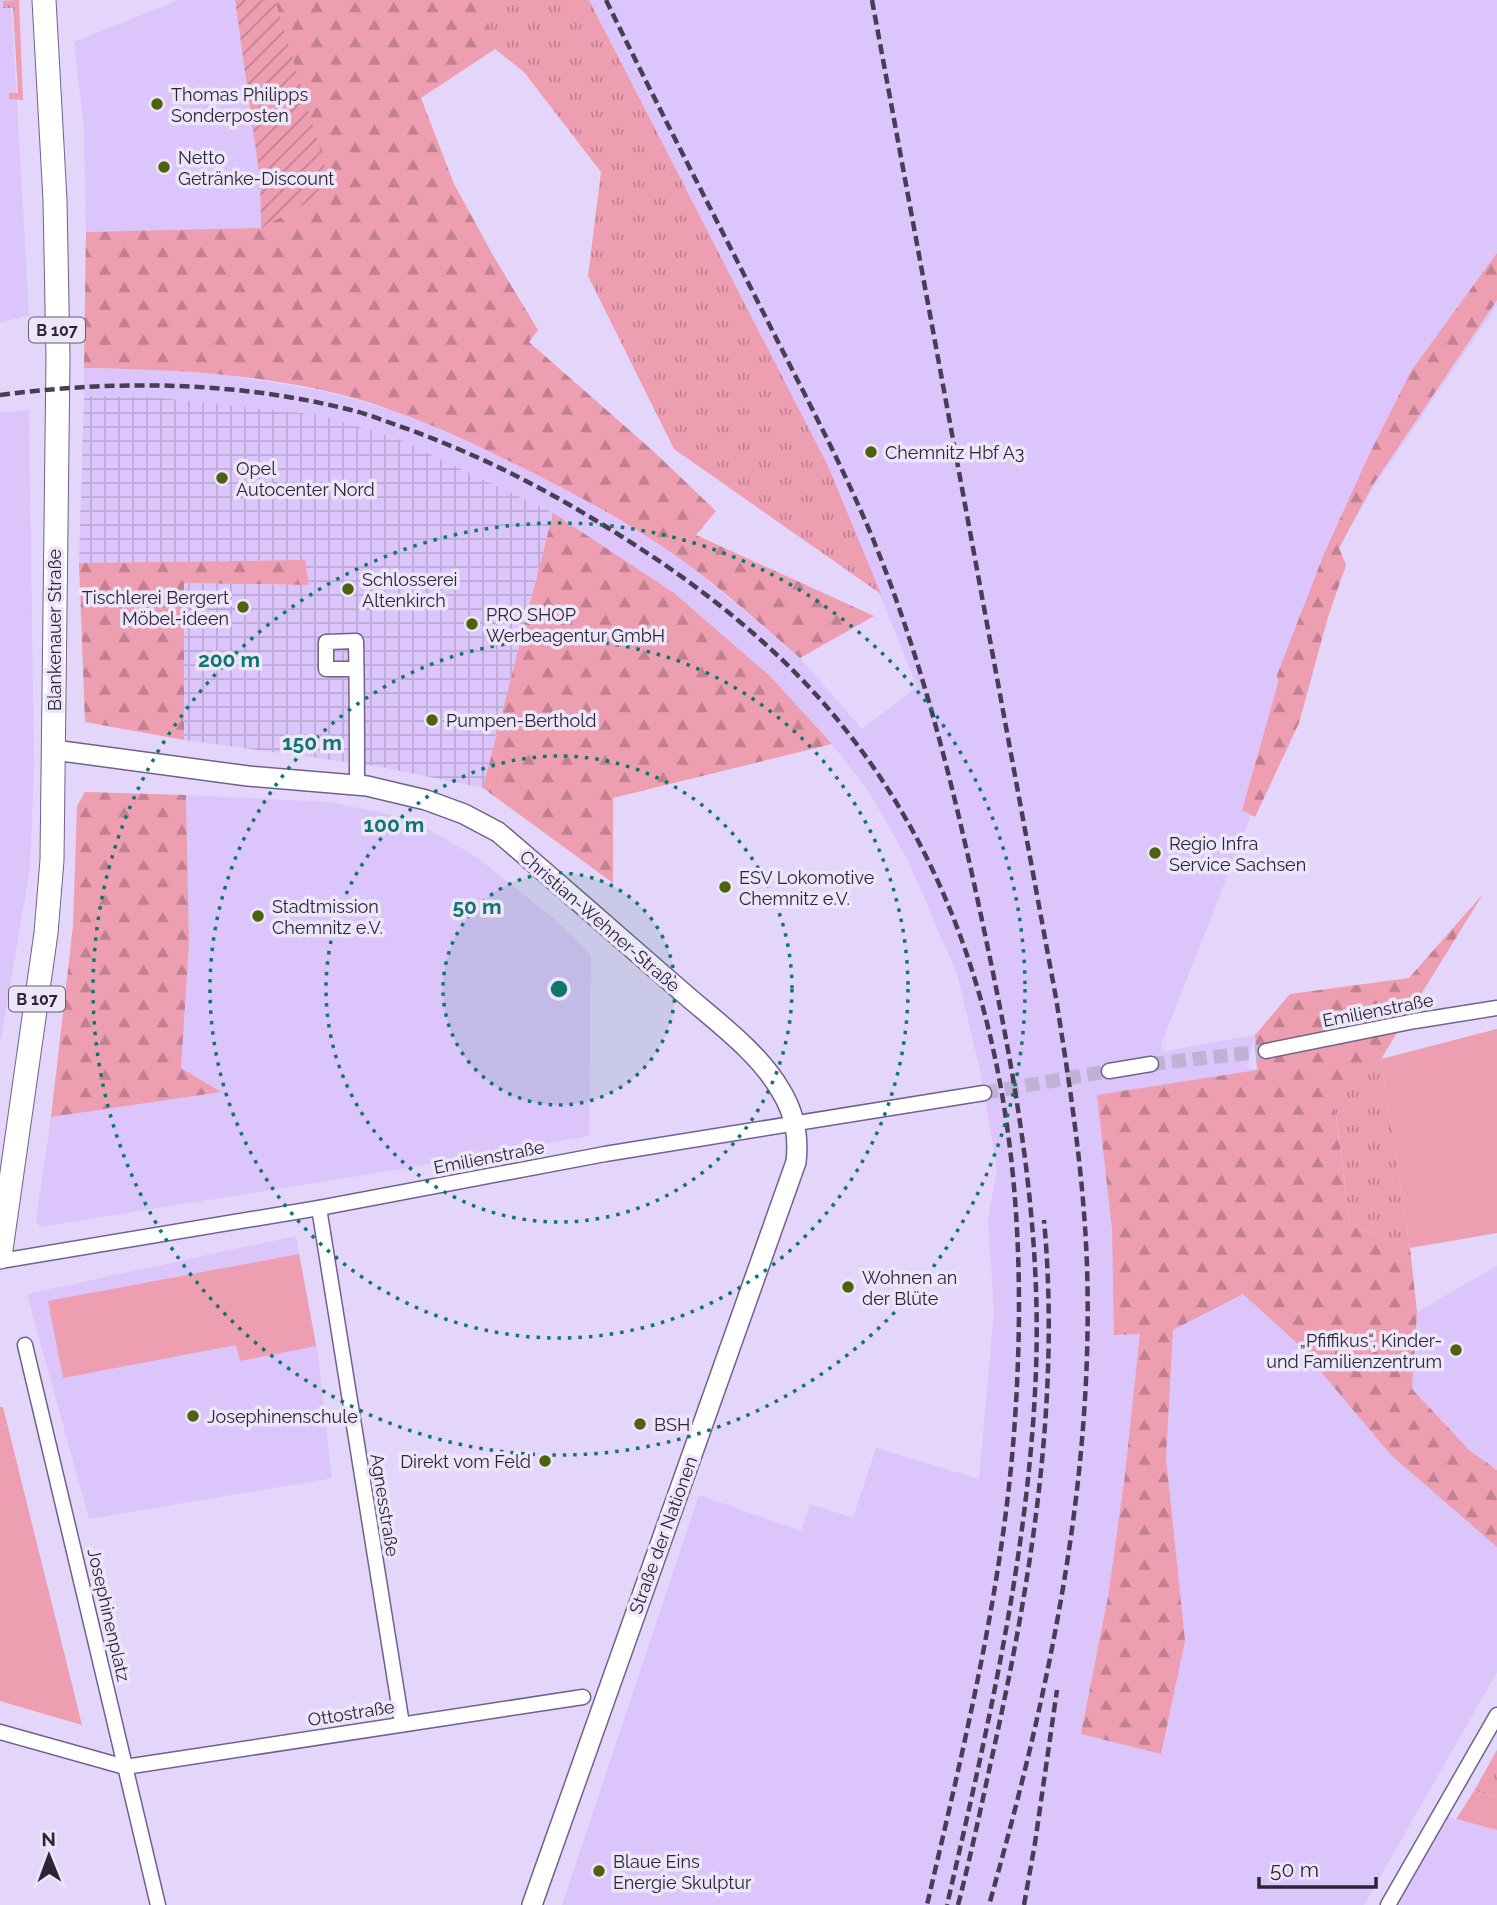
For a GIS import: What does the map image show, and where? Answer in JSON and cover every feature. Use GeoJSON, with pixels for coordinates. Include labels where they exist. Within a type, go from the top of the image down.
{"type":"FeatureCollection","features":[{"type":"Feature","properties":{"kind":"main road","name":"Blankenauer Straße"},"geometry":{"type":"LineString","coordinates":[[0,1259],[50,895],[58,345],[55,200],[44,0]]}},
{"type":"Feature","properties":{"kind":"main road","name":"Christian-Wehner-Straße"},"geometry":{"type":"LineString","coordinates":[[54,750],[248,776],[357,784],[398,792],[464,814],[498,832],[752,1055],[779,1087],[795,1124]]}},
{"type":"Feature","properties":{"kind":"main road","name":"Straße der Nationen"},"geometry":{"type":"LineString","coordinates":[[532,1905],[796,1162],[798,1139],[795,1124]]}},
{"type":"Feature","properties":{"kind":"street"},"geometry":{"type":"LineString","coordinates":[[356,669],[357,784]]}},
{"type":"Feature","properties":{"kind":"street","name":"Emilienstraße"},"geometry":{"type":"LineString","coordinates":[[1266,1051],[1415,1021],[1497,1008]]}},
{"type":"Feature","properties":{"kind":"street"},"geometry":{"type":"LineString","coordinates":[[1109,1071],[1151,1064]]}},
{"type":"Feature","properties":{"kind":"street","name":"Emilienstraße"},"geometry":{"type":"LineString","coordinates":[[0,1259],[318,1208],[605,1154],[985,1093]]}},
{"type":"Feature","properties":{"kind":"street","name":"Agnesstraße"},"geometry":{"type":"LineString","coordinates":[[318,1208],[402,1724]]}},
{"type":"Feature","properties":{"kind":"street","name":"Josephinenplatz"},"geometry":{"type":"LineString","coordinates":[[25,1345],[158,1905]]}},
{"type":"Feature","properties":{"kind":"street","name":"Ottostraße"},"geometry":{"type":"LineString","coordinates":[[125,1767],[583,1697]]}},
{"type":"Feature","properties":{"kind":"street"},"geometry":{"type":"LineString","coordinates":[[1388,1905],[1497,1715]]}},
{"type":"Feature","properties":{"kind":"street"},"geometry":{"type":"LineString","coordinates":[[0,1732],[125,1767]]}},
{"type":"Feature","properties":{"kind":"shaded area"},"geometry":{"type":"Polygon","coordinates":[[[0,0],[11,0],[29,315],[0,323],[0,0]]]}},
{"type":"Feature","properties":{"kind":"shaded area"},"geometry":{"type":"Polygon","coordinates":[[[179,0],[235,0],[260,181],[261,228],[86,232],[84,130],[74,42],[179,0]]]}},
{"type":"Feature","properties":{"kind":"shaded area"},"geometry":{"type":"Polygon","coordinates":[[[589,0],[1497,0],[1497,305],[1373,488],[1339,548],[1277,675],[1278,683],[1242,810],[1251,815],[1161,1045],[1165,1051],[1255,1035],[1247,1068],[1257,1070],[1273,1233],[1497,1492],[1497,1672],[1364,1905],[562,1905],[699,1495],[801,1531],[810,1504],[853,1518],[876,1448],[979,1479],[994,1312],[988,1219],[997,1170],[981,1075],[958,977],[909,862],[869,792],[832,744],[770,676],[674,593],[553,513],[396,438],[320,415],[151,397],[84,396],[84,368],[149,369],[227,375],[322,391],[407,414],[465,440],[561,486],[646,536],[694,569],[800,658],[862,729],[917,687],[828,466],[589,0]]]}},
{"type":"Feature","properties":{"kind":"shaded area"},"geometry":{"type":"Polygon","coordinates":[[[84,396],[151,397],[320,415],[396,438],[553,513],[483,788],[376,766],[184,740],[184,583],[309,585],[305,560],[79,563],[84,396]]]}},
{"type":"Feature","properties":{"kind":"shaded area"},"geometry":{"type":"Polygon","coordinates":[[[29,410],[34,767],[30,868],[0,1044],[0,413],[29,410]]]}},
{"type":"Feature","properties":{"kind":"shaded area"},"geometry":{"type":"Polygon","coordinates":[[[186,795],[328,802],[411,819],[479,859],[552,917],[591,955],[589,1136],[40,1227],[36,1220],[51,1117],[218,1091],[181,1068],[189,945],[186,795]]]}},
{"type":"Feature","properties":{"kind":"shaded area","name":"Josephinenschule"},"geometry":{"type":"Polygon","coordinates":[[[296,1236],[318,1354],[332,1478],[89,1519],[27,1294],[296,1236]]]}},
{"type":"Feature","properties":{"kind":"shaded area","name":"„Pfiffikus“, Kinder- und Familienzentrum"},"geometry":{"type":"Polygon","coordinates":[[[1497,1266],[1497,1470],[1469,1450],[1412,1389],[1417,1312],[1497,1266]]]}},
{"type":"Feature","properties":{"kind":"shaded area"},"geometry":{"type":"Polygon","coordinates":[[[1443,1816],[1497,1830],[1497,1905],[1391,1905],[1443,1816]]]}},
{"type":"Feature","properties":{"kind":"green space"},"geometry":{"type":"Polygon","coordinates":[[[19,0],[23,100],[9,99],[9,93],[18,93],[13,8],[3,8],[3,1],[19,0]]]}},
{"type":"Feature","properties":{"kind":"green space"},"geometry":{"type":"Polygon","coordinates":[[[235,0],[275,0],[332,189],[261,228],[260,180],[235,0]]]}},
{"type":"Feature","properties":{"kind":"green space"},"geometry":{"type":"Polygon","coordinates":[[[274,0],[482,0],[495,49],[421,98],[454,184],[538,330],[529,342],[652,450],[716,511],[696,535],[874,616],[800,658],[708,580],[630,526],[538,475],[421,421],[347,396],[293,384],[174,371],[84,368],[86,232],[261,228],[331,189],[274,0]]]}},
{"type":"Feature","properties":{"kind":"green space"},"geometry":{"type":"Polygon","coordinates":[[[482,0],[589,0],[828,466],[881,594],[674,449],[588,276],[601,172],[524,72],[495,49],[482,0]]]}},
{"type":"Feature","properties":{"kind":"green space"},"geometry":{"type":"Polygon","coordinates":[[[1497,253],[1497,300],[1372,486],[1339,548],[1346,565],[1328,617],[1299,723],[1255,817],[1242,810],[1278,683],[1277,675],[1324,554],[1411,371],[1497,253]]]}},
{"type":"Feature","properties":{"kind":"green space"},"geometry":{"type":"Polygon","coordinates":[[[553,513],[674,593],[770,676],[832,744],[613,798],[613,883],[483,788],[553,513]]]}},
{"type":"Feature","properties":{"kind":"green space"},"geometry":{"type":"Polygon","coordinates":[[[305,560],[309,585],[184,583],[184,740],[85,722],[79,563],[305,560]]]}},
{"type":"Feature","properties":{"kind":"green space"},"geometry":{"type":"Polygon","coordinates":[[[85,792],[186,795],[189,945],[181,1068],[221,1092],[51,1117],[73,926],[77,806],[85,792]]]}},
{"type":"Feature","properties":{"kind":"green space"},"geometry":{"type":"Polygon","coordinates":[[[1483,894],[1381,1059],[1334,1100],[1350,1225],[1410,1248],[1417,1312],[1412,1389],[1469,1450],[1497,1470],[1497,1547],[1391,1455],[1295,1341],[1243,1294],[1173,1330],[1166,1458],[1185,1641],[1161,1754],[1081,1734],[1108,1597],[1125,1475],[1140,1334],[1114,1335],[1112,1229],[1097,1095],[1257,1070],[1255,1035],[1290,994],[1409,978],[1483,894]]]}},
{"type":"Feature","properties":{"kind":"green space"},"geometry":{"type":"Polygon","coordinates":[[[1497,1029],[1497,1233],[1410,1248],[1381,1059],[1497,1029]]]}},
{"type":"Feature","properties":{"kind":"green space"},"geometry":{"type":"Polygon","coordinates":[[[1381,1059],[1410,1248],[1350,1225],[1334,1099],[1381,1059]]]}},
{"type":"Feature","properties":{"kind":"green space"},"geometry":{"type":"Polygon","coordinates":[[[299,1254],[316,1346],[240,1361],[236,1345],[63,1378],[48,1301],[299,1254]]]}},
{"type":"Feature","properties":{"kind":"green space"},"geometry":{"type":"Polygon","coordinates":[[[0,1407],[3,1407],[82,1725],[0,1701],[0,1407]]]}},
{"type":"Feature","properties":{"kind":"green space"},"geometry":{"type":"Polygon","coordinates":[[[1497,1750],[1497,1797],[1474,1791],[1497,1750]]]}},
{"type":"Feature","properties":{"kind":"green space"},"geometry":{"type":"Polygon","coordinates":[[[1474,1791],[1497,1797],[1497,1830],[1456,1819],[1474,1791]]]}},
{"type":"Feature","properties":{"kind":"tunnel"},"geometry":{"type":"LineString","coordinates":[[1151,1064],[1266,1051]]}},
{"type":"Feature","properties":{"kind":"tunnel"},"geometry":{"type":"LineString","coordinates":[[984,1093],[1109,1071]]}},
{"type":"Feature","properties":{"kind":"railway"},"geometry":{"type":"LineString","coordinates":[[606,0],[834,453],[873,539],[908,633],[937,729],[972,876],[1006,1041],[1025,1157],[1031,1215],[1037,1332],[1035,1392],[1023,1521],[1013,1586],[990,1714],[947,1905]]}},
{"type":"Feature","properties":{"kind":"railway"},"geometry":{"type":"LineString","coordinates":[[872,0],[1056,998],[1083,1199],[1087,1266],[1087,1348],[1075,1509],[1048,1669],[989,1905]]}},
{"type":"Feature","properties":{"kind":"railway"},"geometry":{"type":"LineString","coordinates":[[0,395],[130,385],[217,388],[304,400],[354,411],[451,446],[500,468],[571,506],[652,556],[708,596],[760,639],[809,687],[873,767],[924,852],[963,942],[990,1036],[1008,1133],[1017,1232],[1019,1332],[1008,1493],[980,1670],[927,1905]]}},
{"type":"Feature","properties":{"kind":"railway"},"geometry":{"type":"LineString","coordinates":[[958,1905],[1005,1699],[1038,1495],[1048,1357],[1044,1220]]}},
{"type":"Feature","properties":{"kind":"railway"},"geometry":{"type":"LineString","coordinates":[[1024,1905],[1057,1690]]}},
{"type":"Feature","properties":{"kind":"place","name":"Thomas Philipps Sonderposten"},"geometry":{"type":"Point","coordinates":[157,104]}},
{"type":"Feature","properties":{"kind":"place","name":"Netto Getränke-Discount"},"geometry":{"type":"Point","coordinates":[164,167]}},
{"type":"Feature","properties":{"kind":"place","name":"Chemnitz Hbf A3"},"geometry":{"type":"Point","coordinates":[871,452]}},
{"type":"Feature","properties":{"kind":"place","name":"Opel Autocenter Nord"},"geometry":{"type":"Point","coordinates":[222,478]}},
{"type":"Feature","properties":{"kind":"place","name":"Schlosserei Altenkirch"},"geometry":{"type":"Point","coordinates":[348,589]}},
{"type":"Feature","properties":{"kind":"place","name":"Tischlerei Bergert Möbel-ideen"},"geometry":{"type":"Point","coordinates":[243,607]}},
{"type":"Feature","properties":{"kind":"place","name":"PRO SHOP Werbeagentur GmbH"},"geometry":{"type":"Point","coordinates":[472,624]}},
{"type":"Feature","properties":{"kind":"place","name":"Pumpen-Berthold"},"geometry":{"type":"Point","coordinates":[432,720]}},
{"type":"Feature","properties":{"kind":"place","name":"Regio Infra Service Sachsen"},"geometry":{"type":"Point","coordinates":[1155,853]}},
{"type":"Feature","properties":{"kind":"place","name":"ESV Lokomotive Chemnitz e.V."},"geometry":{"type":"Point","coordinates":[725,887]}},
{"type":"Feature","properties":{"kind":"place","name":"Stadtmission Chemnitz e.V."},"geometry":{"type":"Point","coordinates":[258,916]}},
{"type":"Feature","properties":{"kind":"place","name":"Wohnen an der Blüte"},"geometry":{"type":"Point","coordinates":[848,1287]}},
{"type":"Feature","properties":{"kind":"place","name":"„Pfiffikus“, Kinder- und Familienzentrum"},"geometry":{"type":"Point","coordinates":[1456,1350]}},
{"type":"Feature","properties":{"kind":"place","name":"Josephinenschule"},"geometry":{"type":"Point","coordinates":[193,1416]}},
{"type":"Feature","properties":{"kind":"place","name":"BSH"},"geometry":{"type":"Point","coordinates":[640,1424]}},
{"type":"Feature","properties":{"kind":"place","name":"Direkt vom Feld"},"geometry":{"type":"Point","coordinates":[545,1461]}},
{"type":"Feature","properties":{"kind":"place","name":"Blaue Eins Energie Skulptur"},"geometry":{"type":"Point","coordinates":[599,1871]}}]}
